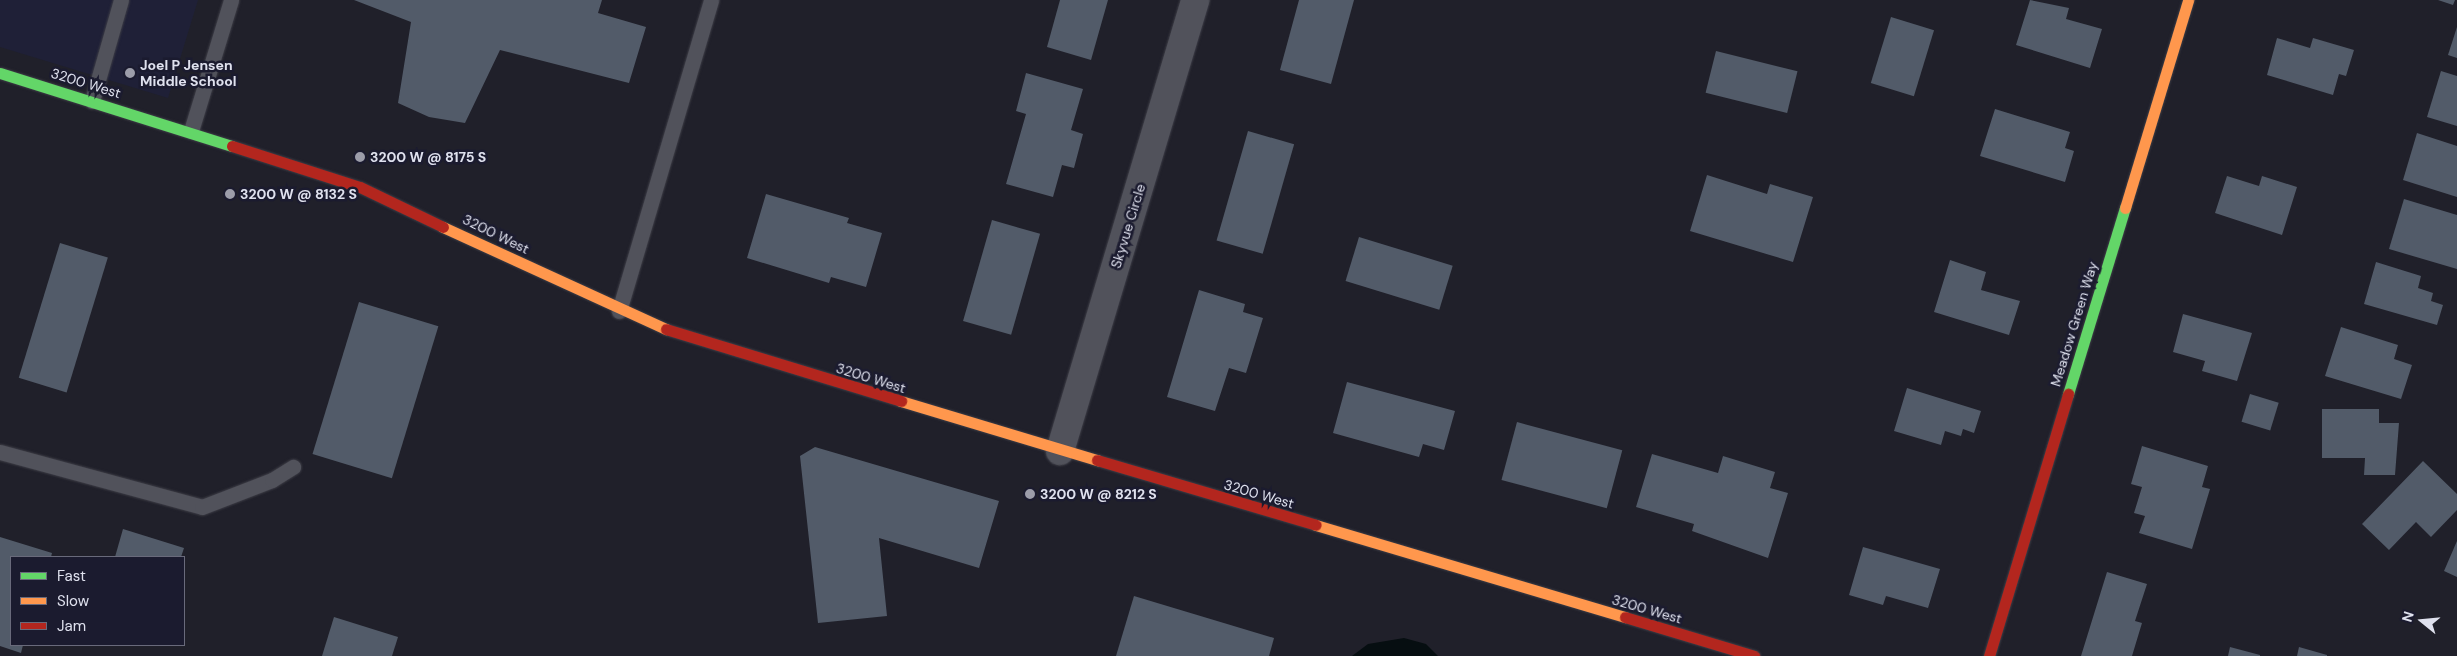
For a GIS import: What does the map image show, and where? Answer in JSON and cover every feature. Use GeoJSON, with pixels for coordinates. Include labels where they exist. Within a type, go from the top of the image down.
{"type":"FeatureCollection","features":[{"type":"Feature","properties":{"kind":"street","name":"Skyvue Circle"},"geometry":{"type":"LineString","coordinates":[[1060,451],[1195,0]]}},
{"type":"Feature","properties":{"kind":"street","name":"Meadow Green Way"},"geometry":{"type":"LineString","coordinates":[[1989,656],[2188,0]]}},
{"type":"Feature","properties":{"kind":"street","name":"3200 West"},"geometry":{"type":"LineString","coordinates":[[1,77],[191,130],[360,187],[619,311],[683,336],[1060,451],[1754,656]]}},
{"type":"Feature","properties":{"kind":"lane"},"geometry":{"type":"LineString","coordinates":[[92,101],[121,0]]}},
{"type":"Feature","properties":{"kind":"lane"},"geometry":{"type":"LineString","coordinates":[[191,130],[231,0]]}},
{"type":"Feature","properties":{"kind":"lane"},"geometry":{"type":"LineString","coordinates":[[619,311],[711,0]]}},
{"type":"Feature","properties":{"kind":"lane"},"geometry":{"type":"LineString","coordinates":[[0,452],[202,507],[272,480],[293,466]]}},
{"type":"Feature","properties":{"kind":"shaded area","name":"Joel P Jensen Middle School"},"geometry":{"type":"Polygon","coordinates":[[[0,0],[198,0],[168,98],[0,47],[0,0]]]}},
{"type":"Feature","properties":{"kind":"shaded area"},"geometry":{"type":"Polygon","coordinates":[[[1404,638],[1426,644],[1438,656],[1352,656],[1368,644],[1404,638]]]}},
{"type":"Feature","properties":{"kind":"building"},"geometry":{"type":"Polygon","coordinates":[[[354,0],[602,0],[598,13],[646,27],[629,83],[500,50],[465,123],[429,117],[398,103],[411,22],[354,0]]]}},
{"type":"Feature","properties":{"kind":"building"},"geometry":{"type":"Polygon","coordinates":[[[1060,0],[1108,0],[1091,60],[1047,47],[1060,0]]]}},
{"type":"Feature","properties":{"kind":"building"},"geometry":{"type":"Polygon","coordinates":[[[1299,0],[1354,0],[1331,84],[1280,70],[1299,0]]]}},
{"type":"Feature","properties":{"kind":"building"},"geometry":{"type":"Polygon","coordinates":[[[2030,0],[2069,8],[2066,19],[2102,29],[2090,68],[2016,45],[2030,0]]]}},
{"type":"Feature","properties":{"kind":"building"},"geometry":{"type":"Polygon","coordinates":[[[2438,0],[2455,0],[2453,5],[2438,0]]]}},
{"type":"Feature","properties":{"kind":"building"},"geometry":{"type":"Polygon","coordinates":[[[1891,17],[1934,30],[1914,96],[1871,83],[1891,17]]]}},
{"type":"Feature","properties":{"kind":"building"},"geometry":{"type":"Polygon","coordinates":[[[2457,27],[2457,58],[2448,55],[2457,27]]]}},
{"type":"Feature","properties":{"kind":"building"},"geometry":{"type":"Polygon","coordinates":[[[2277,38],[2310,48],[2313,38],[2354,50],[2346,76],[2339,74],[2333,95],[2267,75],[2277,38]]]}},
{"type":"Feature","properties":{"kind":"building"},"geometry":{"type":"Polygon","coordinates":[[[1716,51],[1798,71],[1787,113],[1706,93],[1716,51]]]}},
{"type":"Feature","properties":{"kind":"building"},"geometry":{"type":"Polygon","coordinates":[[[2441,71],[2457,76],[2457,126],[2427,117],[2441,71]]]}},
{"type":"Feature","properties":{"kind":"building"},"geometry":{"type":"Polygon","coordinates":[[[1026,73],[1083,89],[1071,130],[1083,134],[1074,168],[1062,165],[1053,197],[1006,184],[1026,114],[1016,111],[1026,73]]]}},
{"type":"Feature","properties":{"kind":"building"},"geometry":{"type":"Polygon","coordinates":[[[1995,109],[2070,132],[2065,148],[2074,151],[2065,182],[1980,156],[1995,109]]]}},
{"type":"Feature","properties":{"kind":"building"},"geometry":{"type":"Polygon","coordinates":[[[1248,131],[1294,144],[1263,254],[1217,241],[1248,131]]]}},
{"type":"Feature","properties":{"kind":"building"},"geometry":{"type":"Polygon","coordinates":[[[2417,133],[2457,146],[2457,197],[2403,180],[2417,133]]]}},
{"type":"Feature","properties":{"kind":"building"},"geometry":{"type":"Polygon","coordinates":[[[1707,175],[1767,194],[1770,184],[1813,197],[1793,262],[1690,231],[1707,175]]]}},
{"type":"Feature","properties":{"kind":"building"},"geometry":{"type":"Polygon","coordinates":[[[2227,176],[2259,186],[2262,176],[2297,187],[2282,235],[2215,213],[2227,176]]]}},
{"type":"Feature","properties":{"kind":"building"},"geometry":{"type":"Polygon","coordinates":[[[766,194],[849,218],[847,223],[882,233],[866,287],[831,277],[829,283],[747,258],[766,194]]]}},
{"type":"Feature","properties":{"kind":"building"},"geometry":{"type":"Polygon","coordinates":[[[2404,199],[2457,215],[2457,269],[2389,249],[2404,199]]]}},
{"type":"Feature","properties":{"kind":"building"},"geometry":{"type":"Polygon","coordinates":[[[992,220],[1040,234],[1011,335],[963,321],[992,220]]]}},
{"type":"Feature","properties":{"kind":"building"},"geometry":{"type":"Polygon","coordinates":[[[1359,237],[1453,266],[1439,310],[1346,281],[1359,237]]]}},
{"type":"Feature","properties":{"kind":"building"},"geometry":{"type":"Polygon","coordinates":[[[60,243],[108,258],[67,392],[19,378],[60,243]]]}},
{"type":"Feature","properties":{"kind":"building"},"geometry":{"type":"Polygon","coordinates":[[[1950,260],[1986,272],[1981,290],[2020,301],[2009,335],[1934,312],[1950,260]]]}},
{"type":"Feature","properties":{"kind":"building"},"geometry":{"type":"Polygon","coordinates":[[[2376,262],[2421,276],[2418,288],[2433,293],[2431,301],[2443,305],[2437,325],[2364,304],[2376,262]]]}},
{"type":"Feature","properties":{"kind":"building"},"geometry":{"type":"Polygon","coordinates":[[[1199,290],[1245,304],[1243,312],[1263,318],[1246,373],[1229,368],[1215,411],[1167,397],[1199,290]]]}},
{"type":"Feature","properties":{"kind":"building"},"geometry":{"type":"Polygon","coordinates":[[[359,302],[438,326],[392,478],[313,454],[359,302]]]}},
{"type":"Feature","properties":{"kind":"building"},"geometry":{"type":"Polygon","coordinates":[[[2183,314],[2252,333],[2237,381],[2202,371],[2205,361],[2173,352],[2183,314]]]}},
{"type":"Feature","properties":{"kind":"building"},"geometry":{"type":"Polygon","coordinates":[[[2341,327],[2398,345],[2394,359],[2412,365],[2401,399],[2325,376],[2341,327]]]}},
{"type":"Feature","properties":{"kind":"building"},"geometry":{"type":"Polygon","coordinates":[[[1347,382],[1455,411],[1444,450],[1423,444],[1419,457],[1333,433],[1347,382]]]}},
{"type":"Feature","properties":{"kind":"building"},"geometry":{"type":"Polygon","coordinates":[[[1907,388],[1981,411],[1974,433],[1963,429],[1961,436],[1945,431],[1941,445],[1894,431],[1907,388]]]}},
{"type":"Feature","properties":{"kind":"building"},"geometry":{"type":"Polygon","coordinates":[[[2250,394],[2279,403],[2270,431],[2242,422],[2250,394]]]}},
{"type":"Feature","properties":{"kind":"building"},"geometry":{"type":"Polygon","coordinates":[[[2322,409],[2379,409],[2379,423],[2399,423],[2395,475],[2364,475],[2365,458],[2322,458],[2322,409]]]}},
{"type":"Feature","properties":{"kind":"building"},"geometry":{"type":"Polygon","coordinates":[[[1517,422],[1622,450],[1607,508],[1501,480],[1517,422]]]}},
{"type":"Feature","properties":{"kind":"building"},"geometry":{"type":"Polygon","coordinates":[[[2142,446],[2208,466],[2202,487],[2210,489],[2192,549],[2139,533],[2145,516],[2134,513],[2142,487],[2131,484],[2142,446]]]}},
{"type":"Feature","properties":{"kind":"building"},"geometry":{"type":"Polygon","coordinates":[[[815,447],[999,501],[979,568],[879,538],[887,616],[818,623],[800,456],[815,447]]]}},
{"type":"Feature","properties":{"kind":"building"},"geometry":{"type":"Polygon","coordinates":[[[1652,454],[1718,473],[1723,456],[1775,472],[1770,488],[1788,493],[1768,558],[1692,531],[1694,524],[1636,507],[1652,454]]]}},
{"type":"Feature","properties":{"kind":"building"},"geometry":{"type":"Polygon","coordinates":[[[2423,461],[2457,494],[2457,510],[2431,537],[2416,522],[2389,550],[2362,524],[2423,461]]]}},
{"type":"Feature","properties":{"kind":"building"},"geometry":{"type":"Polygon","coordinates":[[[123,529],[184,548],[181,556],[115,556],[123,529]]]}},
{"type":"Feature","properties":{"kind":"building"},"geometry":{"type":"Polygon","coordinates":[[[0,537],[52,553],[51,556],[10,556],[10,646],[23,646],[21,653],[0,646],[0,537]]]}},
{"type":"Feature","properties":{"kind":"building"},"geometry":{"type":"Polygon","coordinates":[[[2457,541],[2457,577],[2444,571],[2457,541]]]}},
{"type":"Feature","properties":{"kind":"building"},"geometry":{"type":"Polygon","coordinates":[[[1863,547],[1940,569],[1928,608],[1886,596],[1883,605],[1849,595],[1863,547]]]}},
{"type":"Feature","properties":{"kind":"building"},"geometry":{"type":"Polygon","coordinates":[[[2107,572],[2147,584],[2135,621],[2142,623],[2132,656],[2081,656],[2107,572]]]}},
{"type":"Feature","properties":{"kind":"building"},"geometry":{"type":"Polygon","coordinates":[[[1134,596],[1274,638],[1269,656],[1116,656],[1134,596]]]}},
{"type":"Feature","properties":{"kind":"building"},"geometry":{"type":"Polygon","coordinates":[[[334,617],[398,637],[392,656],[322,656],[334,617]]]}},
{"type":"Feature","properties":{"kind":"building"},"geometry":{"type":"Polygon","coordinates":[[[2230,647],[2260,655],[2260,656],[2228,656],[2230,647]]]}},
{"type":"Feature","properties":{"kind":"building"},"geometry":{"type":"Polygon","coordinates":[[[2299,647],[2327,655],[2327,656],[2297,656],[2299,647]]]}},
{"type":"Feature","properties":{"kind":"traffic: fast"},"geometry":{"type":"LineString","coordinates":[[0,73],[232,146]]}},
{"type":"Feature","properties":{"kind":"traffic: fast"},"geometry":{"type":"LineString","coordinates":[[2068,394],[2125,208]]}},
{"type":"Feature","properties":{"kind":"traffic: slow"},"geometry":{"type":"LineString","coordinates":[[2125,208],[2188,0]]}},
{"type":"Feature","properties":{"kind":"traffic: slow"},"geometry":{"type":"LineString","coordinates":[[443,227],[666,329]]}},
{"type":"Feature","properties":{"kind":"traffic: slow"},"geometry":{"type":"LineString","coordinates":[[901,401],[1097,460]]}},
{"type":"Feature","properties":{"kind":"traffic: slow"},"geometry":{"type":"LineString","coordinates":[[1316,525],[1625,617]]}},
{"type":"Feature","properties":{"kind":"traffic: jam"},"geometry":{"type":"LineString","coordinates":[[232,146],[360,187],[443,227]]}},
{"type":"Feature","properties":{"kind":"traffic: jam"},"geometry":{"type":"LineString","coordinates":[[666,329],[901,401]]}},
{"type":"Feature","properties":{"kind":"traffic: jam"},"geometry":{"type":"LineString","coordinates":[[1989,656],[2068,394]]}},
{"type":"Feature","properties":{"kind":"traffic: jam"},"geometry":{"type":"LineString","coordinates":[[1097,460],[1316,525]]}},
{"type":"Feature","properties":{"kind":"traffic: jam"},"geometry":{"type":"LineString","coordinates":[[1625,617],[1754,656]]}},
{"type":"Feature","properties":{"kind":"place","name":"Joel P Jensen Middle School"},"geometry":{"type":"Point","coordinates":[130,73]}},
{"type":"Feature","properties":{"kind":"place","name":"3200 W @ 8175 S"},"geometry":{"type":"Point","coordinates":[360,157]}},
{"type":"Feature","properties":{"kind":"place","name":"3200 W @ 8132 S"},"geometry":{"type":"Point","coordinates":[230,194]}},
{"type":"Feature","properties":{"kind":"place","name":"3200 W @ 8212 S"},"geometry":{"type":"Point","coordinates":[1030,494]}}]}
